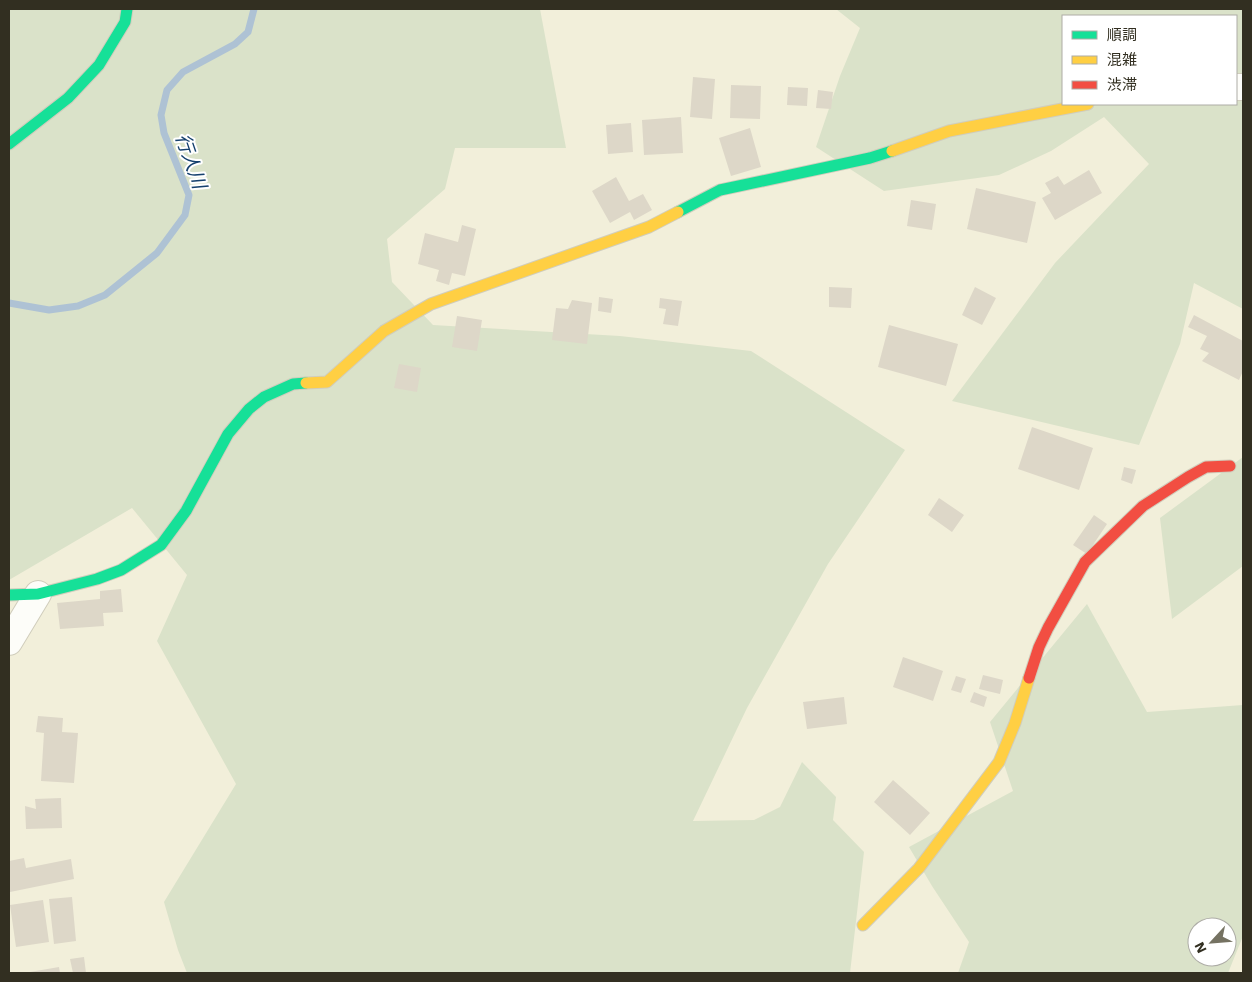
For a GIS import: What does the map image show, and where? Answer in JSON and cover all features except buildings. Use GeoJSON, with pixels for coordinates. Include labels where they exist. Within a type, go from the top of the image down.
{"type":"FeatureCollection","features":[{"type":"Feature","properties":{"kind":"street"},"geometry":{"type":"LineString","coordinates":[[9,144],[68,98],[99,64],[125,22],[127,9]]}},
{"type":"Feature","properties":{"kind":"street"},"geometry":{"type":"LineString","coordinates":[[9,595],[38,594],[97,579],[121,570],[161,545],[186,511],[228,434],[248,409],[264,397],[293,384],[327,382],[384,330],[431,304],[649,227],[720,190],[870,158],[949,131],[1083,105]]}},
{"type":"Feature","properties":{"kind":"street"},"geometry":{"type":"LineString","coordinates":[[863,925],[919,868],[999,762],[1015,723],[1039,648],[1085,562],[1142,506],[1188,477],[1206,467],[1239,466]]}},
{"type":"Feature","properties":{"kind":"street"},"geometry":{"type":"LineString","coordinates":[[9,642],[38,594]]}},
{"type":"Feature","properties":{"kind":"green space"},"geometry":{"type":"Polygon","coordinates":[[[9,9],[540,9],[566,148],[455,148],[445,189],[387,239],[392,282],[433,325],[620,336],[751,351],[905,450],[828,564],[747,708],[693,821],[754,820],[780,807],[802,762],[836,797],[833,820],[864,852],[850,973],[187,973],[164,902],[236,784],[157,641],[187,575],[132,508],[9,580],[9,9]]]}},
{"type":"Feature","properties":{"kind":"green space"},"geometry":{"type":"Polygon","coordinates":[[[836,9],[1243,9],[1243,309],[1194,283],[1180,344],[1139,445],[952,401],[1055,263],[1149,164],[1104,117],[1051,151],[999,175],[884,191],[816,147],[840,76],[860,28],[836,9]]]}},
{"type":"Feature","properties":{"kind":"green space"},"geometry":{"type":"Polygon","coordinates":[[[1243,457],[1243,566],[1172,619],[1160,518],[1243,457]]]}},
{"type":"Feature","properties":{"kind":"green space"},"geometry":{"type":"Polygon","coordinates":[[[1087,604],[1147,712],[1243,705],[1243,936],[1237,951],[1237,917],[1187,917],[1187,967],[1230,967],[1228,973],[958,973],[969,942],[909,847],[1013,791],[990,722],[1087,604]]]}},
{"type":"Feature","properties":{"kind":"waterway","name":"行人川"},"geometry":{"type":"LineString","coordinates":[[9,303],[49,310],[78,306],[105,295],[157,253],[185,215],[189,195],[164,133],[161,115],[167,90],[183,72],[235,44],[248,32],[254,9]]}},
{"type":"Feature","properties":{"kind":"traffic: fast"},"geometry":{"type":"LineString","coordinates":[[9,144],[68,98],[99,65],[125,22],[127,9]]}},
{"type":"Feature","properties":{"kind":"traffic: fast"},"geometry":{"type":"LineString","coordinates":[[678,212],[720,190],[870,158],[892,151]]}},
{"type":"Feature","properties":{"kind":"traffic: fast"},"geometry":{"type":"LineString","coordinates":[[9,595],[38,594],[97,579],[121,570],[161,545],[186,511],[228,434],[249,409],[264,397],[293,384],[306,383]]}},
{"type":"Feature","properties":{"kind":"traffic: slow"},"geometry":{"type":"LineString","coordinates":[[892,151],[949,131],[1083,105]]}},
{"type":"Feature","properties":{"kind":"traffic: slow"},"geometry":{"type":"LineString","coordinates":[[306,383],[327,382],[384,331],[431,304],[649,227],[678,212]]}},
{"type":"Feature","properties":{"kind":"traffic: slow"},"geometry":{"type":"LineString","coordinates":[[863,925],[919,868],[999,762],[1015,723],[1029,678]]}},
{"type":"Feature","properties":{"kind":"traffic: jam"},"geometry":{"type":"LineString","coordinates":[[1029,678],[1039,647],[1048,628],[1085,562],[1143,506],[1206,467],[1230,466]]}}]}
